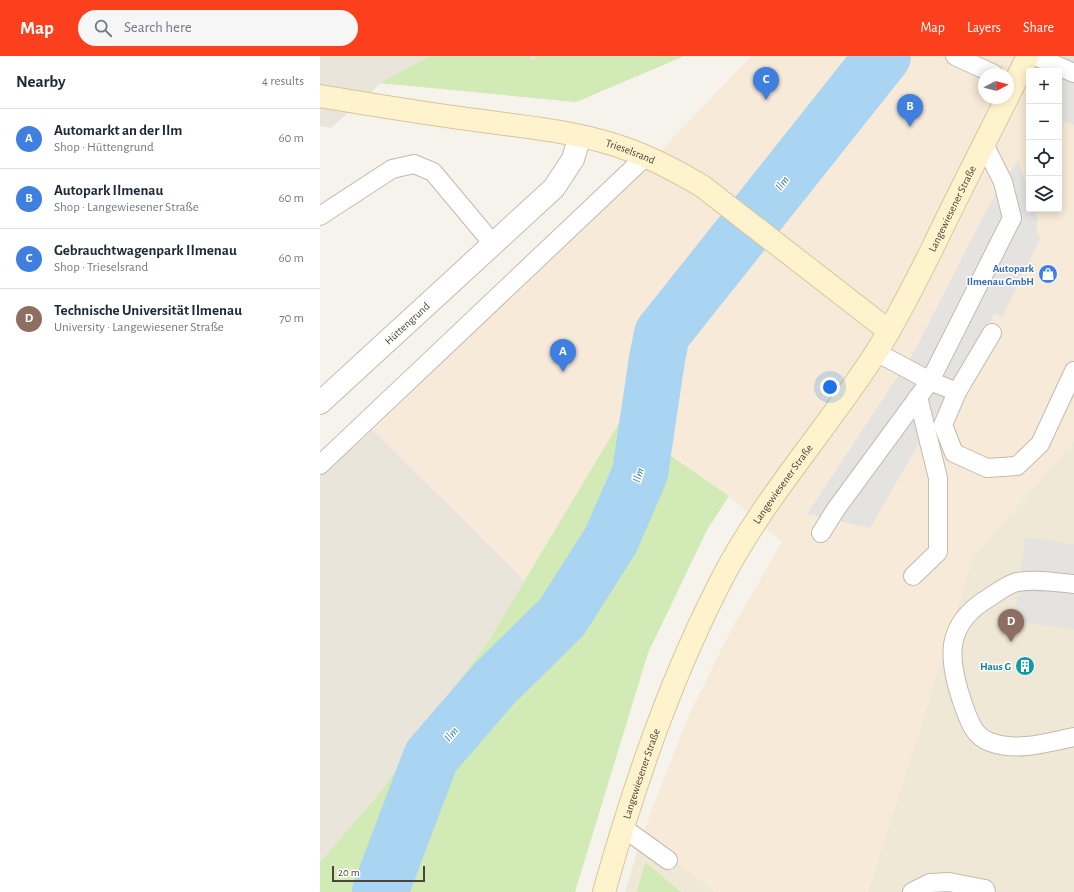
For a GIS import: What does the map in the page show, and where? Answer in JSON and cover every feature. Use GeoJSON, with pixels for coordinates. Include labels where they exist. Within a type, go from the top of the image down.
{"type":"FeatureCollection","features":[{"type":"Feature","properties":{"kind":"main road","name":"Langewiesener Straße"},"geometry":{"type":"LineString","coordinates":[[1014,81],[1028,56]]}},
{"type":"Feature","properties":{"kind":"main road","name":"Trieselsrand"},"geometry":{"type":"LineString","coordinates":[[320,96],[580,136],[631,150],[702,186],[889,331]]}},
{"type":"Feature","properties":{"kind":"main road","name":"Langewiesener Straße"},"geometry":{"type":"LineString","coordinates":[[604,892],[622,827],[648,750],[673,686],[726,572],[768,505],[840,407],[889,331],[984,144],[1003,104]]}},
{"type":"Feature","properties":{"kind":"street","name":"Hüttengrund"},"geometry":{"type":"LineString","coordinates":[[320,403],[494,245],[554,188],[573,159],[580,136]]}},
{"type":"Feature","properties":{"kind":"lane"},"geometry":{"type":"LineString","coordinates":[[955,56],[981,68]]}},
{"type":"Feature","properties":{"kind":"lane"},"geometry":{"type":"LineString","coordinates":[[1035,56],[1074,72]]}},
{"type":"Feature","properties":{"kind":"lane"},"geometry":{"type":"LineString","coordinates":[[821,532],[836,509],[930,381],[1012,218],[1003,182],[984,144]]}},
{"type":"Feature","properties":{"kind":"lane"},"geometry":{"type":"LineString","coordinates":[[320,465],[645,156]]}},
{"type":"Feature","properties":{"kind":"lane"},"geometry":{"type":"LineString","coordinates":[[320,216],[392,169],[414,164],[433,172],[494,245]]}},
{"type":"Feature","properties":{"kind":"lane"},"geometry":{"type":"LineString","coordinates":[[992,333],[957,392],[944,425],[954,453],[987,468],[1017,466],[1040,444],[1074,371]]}},
{"type":"Feature","properties":{"kind":"lane"},"geometry":{"type":"LineString","coordinates":[[876,352],[930,381],[957,392]]}},
{"type":"Feature","properties":{"kind":"lane"},"geometry":{"type":"LineString","coordinates":[[913,576],[938,552],[938,478],[918,398]]}},
{"type":"Feature","properties":{"kind":"lane"},"geometry":{"type":"LineString","coordinates":[[1074,584],[1035,580],[1015,582],[992,596],[961,620],[954,639],[953,657],[958,690],[970,723],[977,734],[989,742],[1021,747],[1074,737]]}},
{"type":"Feature","properties":{"kind":"lane"},"geometry":{"type":"LineString","coordinates":[[622,827],[668,860]]}},
{"type":"Feature","properties":{"kind":"lane"},"geometry":{"type":"LineString","coordinates":[[912,892],[930,883],[949,882],[985,889],[986,892]]}},
{"type":"Feature","properties":{"kind":"shaded area"},"geometry":{"type":"Polygon","coordinates":[[[320,56],[684,56],[576,102],[381,83],[331,128],[320,126],[320,56]]]}},
{"type":"Feature","properties":{"kind":"shaded area"},"geometry":{"type":"Polygon","coordinates":[[[751,56],[1074,56],[1074,441],[973,557],[868,892],[715,892],[642,835],[689,715],[730,632],[782,542],[729,496],[660,447],[628,408],[525,581],[373,430],[631,182],[751,56]]]}},
{"type":"Feature","properties":{"kind":"shaded area"},"geometry":{"type":"Polygon","coordinates":[[[1060,56],[1074,56],[1074,125],[1062,121],[1062,68],[1055,68],[1060,56]]]}},
{"type":"Feature","properties":{"kind":"shaded area"},"geometry":{"type":"Polygon","coordinates":[[[1018,160],[1026,184],[1026,212],[1035,212],[1038,221],[1036,227],[1040,239],[1002,317],[995,313],[870,528],[807,514],[914,352],[987,209],[1018,160]]]}},
{"type":"Feature","properties":{"kind":"shaded area"},"geometry":{"type":"Polygon","coordinates":[[[373,430],[525,581],[488,642],[427,724],[382,790],[320,862],[320,475],[373,430]]]}},
{"type":"Feature","properties":{"kind":"shaded area"},"geometry":{"type":"Polygon","coordinates":[[[1074,441],[1074,892],[868,892],[973,557],[1074,441]]]}},
{"type":"Feature","properties":{"kind":"shaded area"},"geometry":{"type":"Polygon","coordinates":[[[1025,537],[1074,544],[1074,629],[1014,621],[1025,537]]]}},
{"type":"Feature","properties":{"kind":"shaded area"},"geometry":{"type":"Polygon","coordinates":[[[642,835],[715,892],[625,892],[642,835]]]}},
{"type":"Feature","properties":{"kind":"green space"},"geometry":{"type":"Polygon","coordinates":[[[430,56],[529,56],[532,61],[539,56],[684,56],[576,102],[380,83],[430,56]]]}},
{"type":"Feature","properties":{"kind":"green space"},"geometry":{"type":"Polygon","coordinates":[[[628,408],[660,448],[729,496],[707,530],[648,653],[575,892],[320,892],[320,862],[382,790],[427,724],[488,642],[628,408]]]}},
{"type":"Feature","properties":{"kind":"green space"},"geometry":{"type":"Polygon","coordinates":[[[645,862],[681,892],[637,892],[645,862]]]}},
{"type":"Feature","properties":{"kind":"waterway","name":"Ilm"},"geometry":{"type":"LineString","coordinates":[[380,892],[431,757],[494,684],[562,617],[611,540],[640,473],[662,334],[883,56]]}},
{"type":"Feature","properties":{"kind":"place","name":"Gebrauchtwagenpark Ilmenau"},"geometry":{"type":"Point","coordinates":[766,100]}},
{"type":"Feature","properties":{"kind":"place","name":"Autopark Ilmenau"},"geometry":{"type":"Point","coordinates":[910,127]}},
{"type":"Feature","properties":{"kind":"place","name":"Autopark Ilmenau GmbH"},"geometry":{"type":"Point","coordinates":[1048,274]}},
{"type":"Feature","properties":{"kind":"place","name":"Automarkt an der Ilm"},"geometry":{"type":"Point","coordinates":[563,372]}},
{"type":"Feature","properties":{"kind":"place","name":"Technische Universität Ilmenau"},"geometry":{"type":"Point","coordinates":[1011,642]}},
{"type":"Feature","properties":{"kind":"place","name":"Haus G"},"geometry":{"type":"Point","coordinates":[1025,666]}}]}
